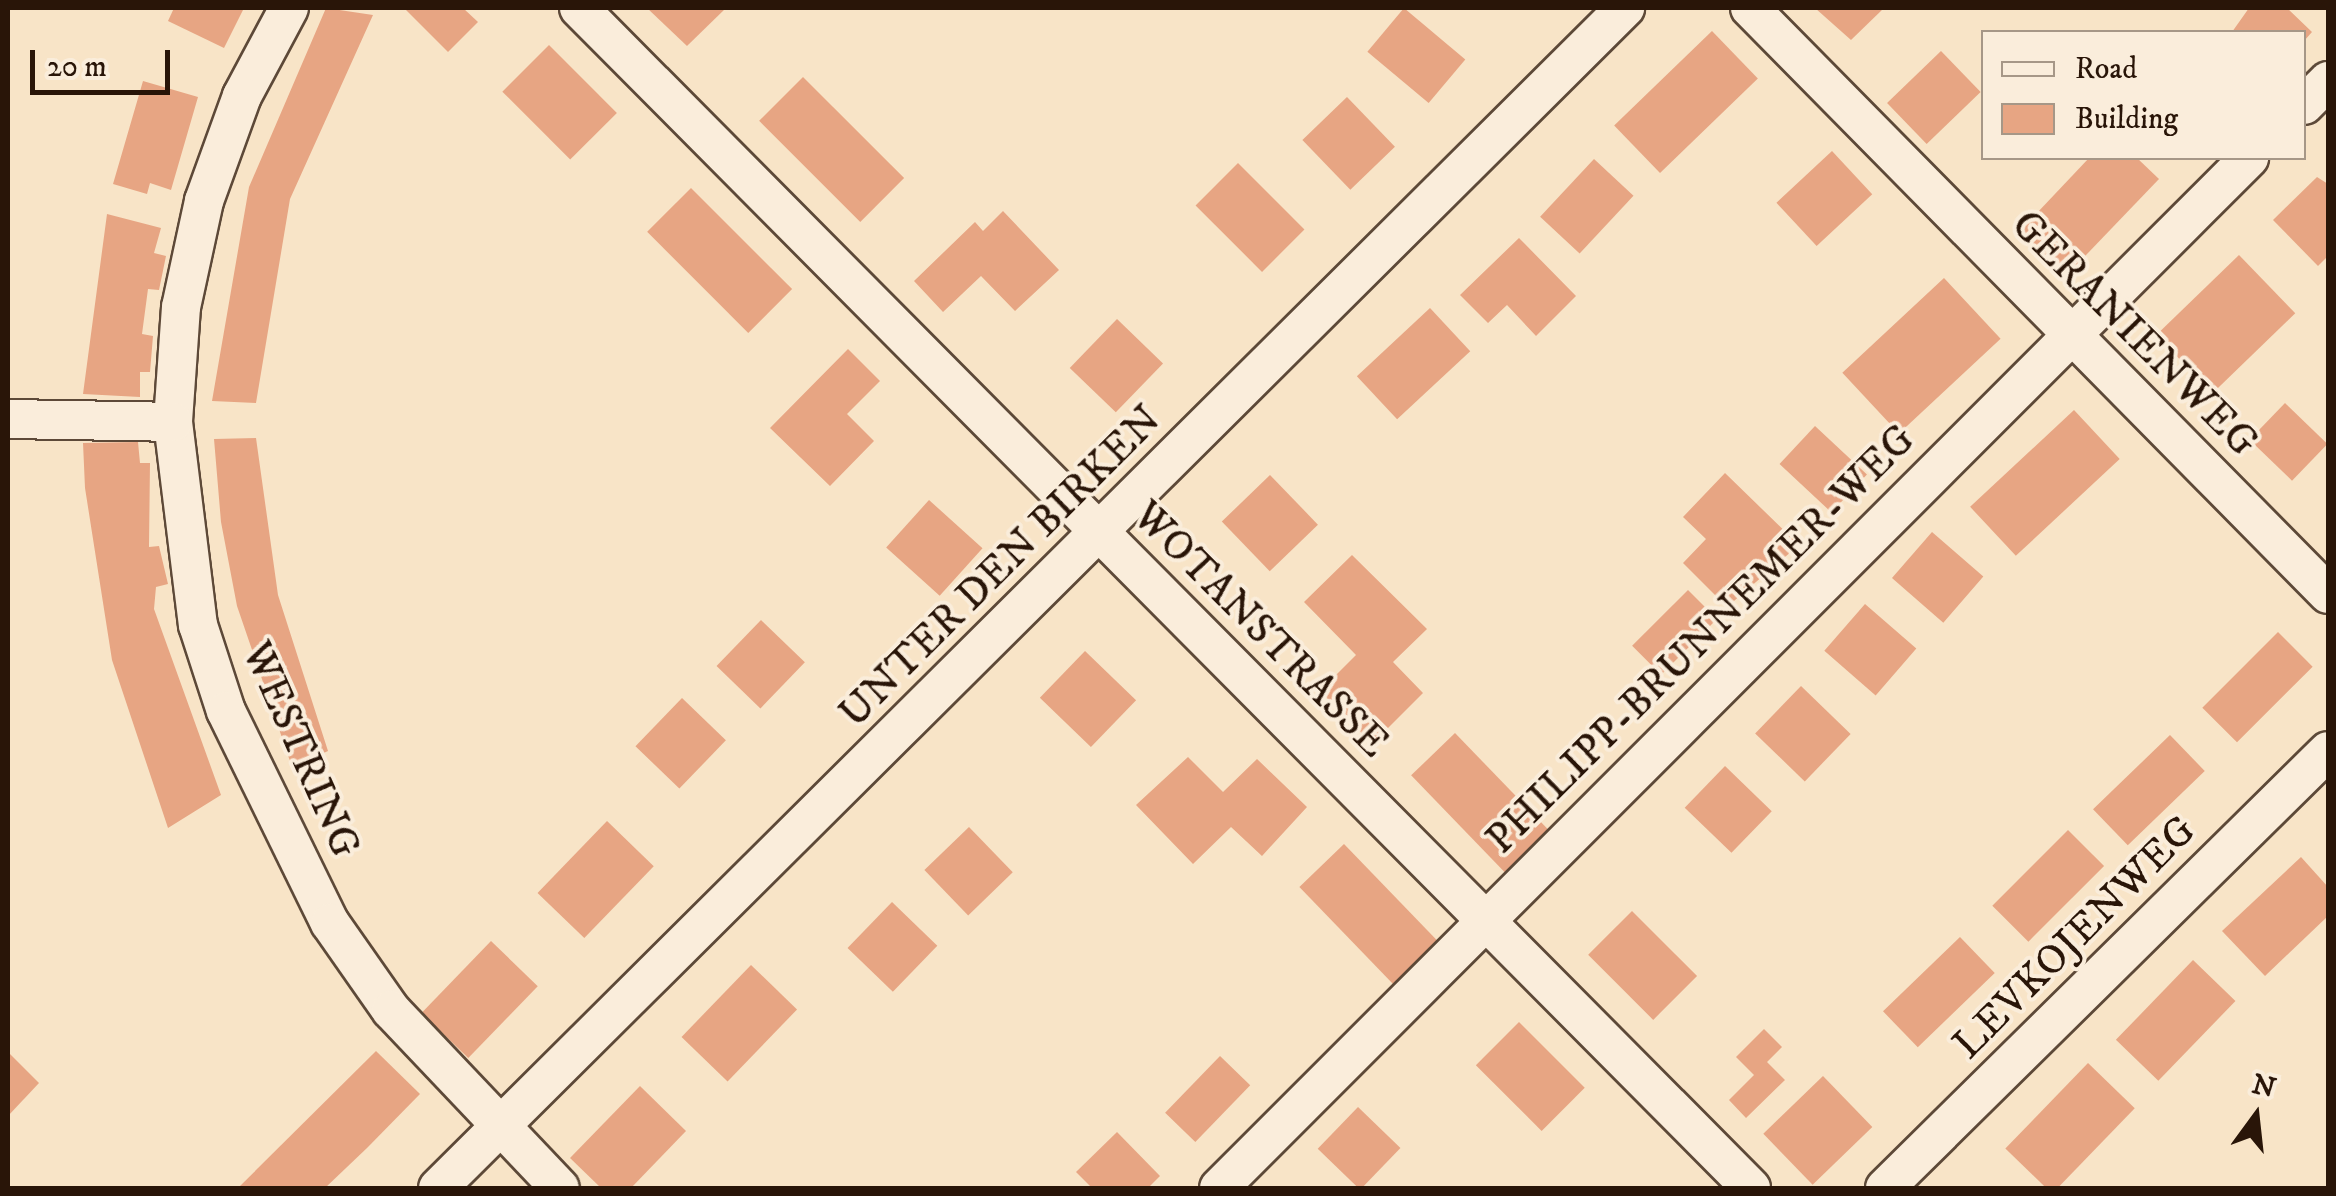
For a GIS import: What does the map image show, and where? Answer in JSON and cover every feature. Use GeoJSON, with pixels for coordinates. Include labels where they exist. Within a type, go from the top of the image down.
{"type":"FeatureCollection","features":[{"type":"Feature","properties":{"kind":"street","name":"WESTRING"},"geometry":{"type":"LineString","coordinates":[[289,8],[242,96],[204,201],[182,307],[173,422],[198,625],[256,776],[330,922],[391,1010],[560,1188]]}},
{"type":"Feature","properties":{"kind":"street","name":"WOTANSTRASSE"},"geometry":{"type":"LineString","coordinates":[[579,8],[1751,1188]]}},
{"type":"Feature","properties":{"kind":"street","name":"UNTER DEN BIRKEN"},"geometry":{"type":"LineString","coordinates":[[438,1188],[1625,8]]}},
{"type":"Feature","properties":{"kind":"street","name":"GERANIENWEG"},"geometry":{"type":"LineString","coordinates":[[1750,8],[2328,594]]}},
{"type":"Feature","properties":{"kind":"street"},"geometry":{"type":"LineString","coordinates":[[2306,103],[2328,81]]}},
{"type":"Feature","properties":{"kind":"street","name":"PHILIPP-BRUNNEMER-WEG"},"geometry":{"type":"LineString","coordinates":[[1219,1188],[2069,332],[2247,160]]}},
{"type":"Feature","properties":{"kind":"street"},"geometry":{"type":"LineString","coordinates":[[8,419],[173,422]]}},
{"type":"Feature","properties":{"kind":"street","name":"LEVKOJENWEG"},"geometry":{"type":"LineString","coordinates":[[1885,1188],[2328,751]]}},
{"type":"Feature","properties":{"kind":"building"},"geometry":{"type":"Polygon","coordinates":[[[174,8],[244,8],[224,48],[168,21],[174,8]]]}},
{"type":"Feature","properties":{"kind":"building"},"geometry":{"type":"Polygon","coordinates":[[[326,8],[373,15],[290,199],[256,403],[212,401],[249,187],[326,8]]]}},
{"type":"Feature","properties":{"kind":"building"},"geometry":{"type":"Polygon","coordinates":[[[404,8],[463,8],[478,22],[448,52],[404,8]]]}},
{"type":"Feature","properties":{"kind":"building"},"geometry":{"type":"Polygon","coordinates":[[[647,8],[726,8],[687,46],[647,8]]]}},
{"type":"Feature","properties":{"kind":"building"},"geometry":{"type":"Polygon","coordinates":[[[1404,8],[1465,59],[1429,103],[1367,52],[1404,8]]]}},
{"type":"Feature","properties":{"kind":"building"},"geometry":{"type":"Polygon","coordinates":[[[1815,8],[1884,8],[1851,40],[1815,8]]]}},
{"type":"Feature","properties":{"kind":"building"},"geometry":{"type":"Polygon","coordinates":[[[2249,8],[2287,8],[2312,32],[2306,39],[2306,30],[2233,30],[2249,8]]]}},
{"type":"Feature","properties":{"kind":"building"},"geometry":{"type":"Polygon","coordinates":[[[1712,31],[1758,78],[1660,173],[1614,125],[1712,31]]]}},
{"type":"Feature","properties":{"kind":"building"},"geometry":{"type":"Polygon","coordinates":[[[549,45],[617,113],[570,160],[502,92],[549,45]]]}},
{"type":"Feature","properties":{"kind":"building"},"geometry":{"type":"Polygon","coordinates":[[[1941,51],[1981,92],[1927,144],[1887,103],[1941,51]]]}},
{"type":"Feature","properties":{"kind":"building"},"geometry":{"type":"Polygon","coordinates":[[[803,77],[904,178],[860,222],[759,121],[803,77]]]}},
{"type":"Feature","properties":{"kind":"building"},"geometry":{"type":"Polygon","coordinates":[[[143,81],[198,97],[171,190],[150,183],[147,194],[113,184],[143,81]]]}},
{"type":"Feature","properties":{"kind":"building"},"geometry":{"type":"Polygon","coordinates":[[[1347,97],[1395,147],[1350,190],[1302,140],[1347,97]]]}},
{"type":"Feature","properties":{"kind":"building"},"geometry":{"type":"Polygon","coordinates":[[[1832,151],[1872,194],[1817,246],[1776,203],[1832,151]]]}},
{"type":"Feature","properties":{"kind":"building"},"geometry":{"type":"Polygon","coordinates":[[[1594,159],[1633,196],[1580,254],[1540,217],[1594,159]]]}},
{"type":"Feature","properties":{"kind":"building"},"geometry":{"type":"Polygon","coordinates":[[[2087,160],[2139,160],[2159,179],[2064,278],[2017,234],[2087,160]]]}},
{"type":"Feature","properties":{"kind":"building"},"geometry":{"type":"Polygon","coordinates":[[[1238,163],[1304,229],[1262,272],[1196,205],[1238,163]]]}},
{"type":"Feature","properties":{"kind":"building"},"geometry":{"type":"Polygon","coordinates":[[[2317,177],[2328,184],[2328,256],[2318,266],[2273,220],[2317,177]]]}},
{"type":"Feature","properties":{"kind":"building"},"geometry":{"type":"Polygon","coordinates":[[[691,188],[792,289],[748,333],[647,232],[691,188]]]}},
{"type":"Feature","properties":{"kind":"building"},"geometry":{"type":"Polygon","coordinates":[[[1003,211],[1059,270],[1015,311],[981,276],[943,312],[914,281],[975,222],[983,231],[1003,211]]]}},
{"type":"Feature","properties":{"kind":"building"},"geometry":{"type":"Polygon","coordinates":[[[107,214],[161,228],[154,253],[166,256],[159,290],[148,289],[142,334],[153,336],[150,372],[140,372],[140,397],[83,394],[107,214]]]}},
{"type":"Feature","properties":{"kind":"building"},"geometry":{"type":"Polygon","coordinates":[[[1519,238],[1576,296],[1536,336],[1507,305],[1488,323],[1460,295],[1519,238]]]}},
{"type":"Feature","properties":{"kind":"building"},"geometry":{"type":"Polygon","coordinates":[[[2239,255],[2295,313],[2213,393],[2156,335],[2239,255]]]}},
{"type":"Feature","properties":{"kind":"building"},"geometry":{"type":"Polygon","coordinates":[[[1944,278],[2001,339],[1899,434],[1842,373],[1944,278]]]}},
{"type":"Feature","properties":{"kind":"building"},"geometry":{"type":"Polygon","coordinates":[[[1430,308],[1470,351],[1397,419],[1357,376],[1430,308]]]}},
{"type":"Feature","properties":{"kind":"building"},"geometry":{"type":"Polygon","coordinates":[[[1117,319],[1163,363],[1116,412],[1070,368],[1117,319]]]}},
{"type":"Feature","properties":{"kind":"building"},"geometry":{"type":"Polygon","coordinates":[[[848,349],[880,381],[847,414],[874,441],[830,486],[770,428],[848,349]]]}},
{"type":"Feature","properties":{"kind":"building"},"geometry":{"type":"Polygon","coordinates":[[[2285,403],[2327,444],[2292,481],[2250,440],[2285,403]]]}},
{"type":"Feature","properties":{"kind":"building"},"geometry":{"type":"Polygon","coordinates":[[[2074,410],[2120,459],[2016,556],[1970,507],[2074,410]]]}},
{"type":"Feature","properties":{"kind":"building"},"geometry":{"type":"Polygon","coordinates":[[[1815,426],[1867,474],[1831,512],[1780,464],[1815,426]]]}},
{"type":"Feature","properties":{"kind":"building"},"geometry":{"type":"Polygon","coordinates":[[[256,438],[278,595],[328,751],[292,767],[237,606],[221,522],[214,439],[256,438]]]}},
{"type":"Feature","properties":{"kind":"building"},"geometry":{"type":"Polygon","coordinates":[[[138,442],[140,463],[150,463],[149,547],[159,546],[168,584],[156,587],[154,609],[221,795],[168,828],[112,660],[85,488],[83,443],[138,442]]]}},
{"type":"Feature","properties":{"kind":"building"},"geometry":{"type":"Polygon","coordinates":[[[1725,473],[1799,545],[1727,607],[1683,563],[1706,539],[1683,517],[1725,473]]]}},
{"type":"Feature","properties":{"kind":"building"},"geometry":{"type":"Polygon","coordinates":[[[1270,475],[1318,525],[1270,571],[1222,522],[1270,475]]]}},
{"type":"Feature","properties":{"kind":"building"},"geometry":{"type":"Polygon","coordinates":[[[929,500],[983,548],[940,596],[886,548],[929,500]]]}},
{"type":"Feature","properties":{"kind":"building"},"geometry":{"type":"Polygon","coordinates":[[[1932,532],[1983,577],[1943,623],[1892,578],[1932,532]]]}},
{"type":"Feature","properties":{"kind":"building"},"geometry":{"type":"Polygon","coordinates":[[[1352,555],[1427,629],[1393,662],[1423,693],[1372,744],[1320,691],[1356,655],[1304,602],[1352,555]]]}},
{"type":"Feature","properties":{"kind":"building"},"geometry":{"type":"Polygon","coordinates":[[[1688,590],[1717,619],[1661,675],[1632,646],[1688,590]]]}},
{"type":"Feature","properties":{"kind":"building"},"geometry":{"type":"Polygon","coordinates":[[[1865,604],[1916,649],[1876,695],[1824,651],[1865,604]]]}},
{"type":"Feature","properties":{"kind":"building"},"geometry":{"type":"Polygon","coordinates":[[[761,620],[805,662],[760,708],[717,666],[761,620]]]}},
{"type":"Feature","properties":{"kind":"building"},"geometry":{"type":"Polygon","coordinates":[[[2278,632],[2313,667],[2237,742],[2202,708],[2278,632]]]}},
{"type":"Feature","properties":{"kind":"building"},"geometry":{"type":"Polygon","coordinates":[[[1085,651],[1136,700],[1091,747],[1040,698],[1085,651]]]}},
{"type":"Feature","properties":{"kind":"building"},"geometry":{"type":"Polygon","coordinates":[[[1801,686],[1851,734],[1805,781],[1755,733],[1801,686]]]}},
{"type":"Feature","properties":{"kind":"building"},"geometry":{"type":"Polygon","coordinates":[[[682,698],[726,740],[679,789],[635,746],[682,698]]]}},
{"type":"Feature","properties":{"kind":"building"},"geometry":{"type":"Polygon","coordinates":[[[1455,733],[1553,834],[1509,877],[1411,775],[1455,733]]]}},
{"type":"Feature","properties":{"kind":"building"},"geometry":{"type":"Polygon","coordinates":[[[2170,735],[2205,771],[2128,845],[2093,809],[2170,735]]]}},
{"type":"Feature","properties":{"kind":"building"},"geometry":{"type":"Polygon","coordinates":[[[1188,757],[1223,792],[1257,759],[1307,807],[1262,856],[1231,827],[1193,864],[1136,805],[1188,757]]]}},
{"type":"Feature","properties":{"kind":"building"},"geometry":{"type":"Polygon","coordinates":[[[1725,766],[1772,811],[1731,853],[1685,808],[1725,766]]]}},
{"type":"Feature","properties":{"kind":"building"},"geometry":{"type":"Polygon","coordinates":[[[607,821],[654,866],[584,938],[538,893],[607,821]]]}},
{"type":"Feature","properties":{"kind":"building"},"geometry":{"type":"Polygon","coordinates":[[[969,827],[1013,872],[968,915],[924,870],[969,827]]]}},
{"type":"Feature","properties":{"kind":"building"},"geometry":{"type":"Polygon","coordinates":[[[2068,830],[2104,866],[2028,942],[1992,906],[2068,830]]]}},
{"type":"Feature","properties":{"kind":"building"},"geometry":{"type":"Polygon","coordinates":[[[1344,844],[1441,945],[1397,988],[1299,887],[1344,844]]]}},
{"type":"Feature","properties":{"kind":"building"},"geometry":{"type":"Polygon","coordinates":[[[2301,857],[2328,887],[2328,916],[2265,976],[2222,931],[2301,857]]]}},
{"type":"Feature","properties":{"kind":"building"},"geometry":{"type":"Polygon","coordinates":[[[892,902],[937,946],[893,992],[848,948],[892,902]]]}},
{"type":"Feature","properties":{"kind":"building"},"geometry":{"type":"Polygon","coordinates":[[[1632,911],[1697,976],[1653,1020],[1588,955],[1632,911]]]}},
{"type":"Feature","properties":{"kind":"building"},"geometry":{"type":"Polygon","coordinates":[[[1960,937],[1995,973],[1918,1047],[1883,1011],[1960,937]]]}},
{"type":"Feature","properties":{"kind":"building"},"geometry":{"type":"Polygon","coordinates":[[[491,941],[538,986],[468,1058],[422,1013],[491,941]]]}},
{"type":"Feature","properties":{"kind":"building"},"geometry":{"type":"Polygon","coordinates":[[[2193,960],[2235,1001],[2158,1081],[2116,1040],[2193,960]]]}},
{"type":"Feature","properties":{"kind":"building"},"geometry":{"type":"Polygon","coordinates":[[[751,965],[797,1009],[728,1081],[682,1037],[751,965]]]}},
{"type":"Feature","properties":{"kind":"building"},"geometry":{"type":"Polygon","coordinates":[[[1519,1022],[1585,1088],[1542,1131],[1476,1065],[1519,1022]]]}},
{"type":"Feature","properties":{"kind":"building"},"geometry":{"type":"Polygon","coordinates":[[[1764,1029],[1782,1047],[1767,1062],[1785,1080],[1746,1118],[1729,1100],[1754,1075],[1736,1057],[1764,1029]]]}},
{"type":"Feature","properties":{"kind":"building"},"geometry":{"type":"Polygon","coordinates":[[[376,1051],[420,1094],[367,1148],[325,1188],[238,1188],[376,1051]]]}},
{"type":"Feature","properties":{"kind":"building"},"geometry":{"type":"Polygon","coordinates":[[[8,1052],[39,1083],[8,1116],[8,1052]]]}},
{"type":"Feature","properties":{"kind":"building"},"geometry":{"type":"Polygon","coordinates":[[[1220,1056],[1250,1085],[1195,1142],[1165,1113],[1220,1056]]]}},
{"type":"Feature","properties":{"kind":"building"},"geometry":{"type":"Polygon","coordinates":[[[2088,1063],[2135,1108],[2058,1188],[2046,1188],[2005,1149],[2088,1063]]]}},
{"type":"Feature","properties":{"kind":"building"},"geometry":{"type":"Polygon","coordinates":[[[1823,1076],[1872,1127],[1813,1185],[1763,1134],[1823,1076]]]}},
{"type":"Feature","properties":{"kind":"building"},"geometry":{"type":"Polygon","coordinates":[[[640,1086],[686,1131],[631,1188],[601,1188],[570,1158],[640,1086]]]}},
{"type":"Feature","properties":{"kind":"building"},"geometry":{"type":"Polygon","coordinates":[[[1358,1107],[1400,1148],[1362,1188],[1318,1149],[1358,1107]]]}},
{"type":"Feature","properties":{"kind":"building"},"geometry":{"type":"Polygon","coordinates":[[[1117,1132],[1160,1176],[1148,1188],[1092,1188],[1076,1172],[1117,1132]]]}}]}
